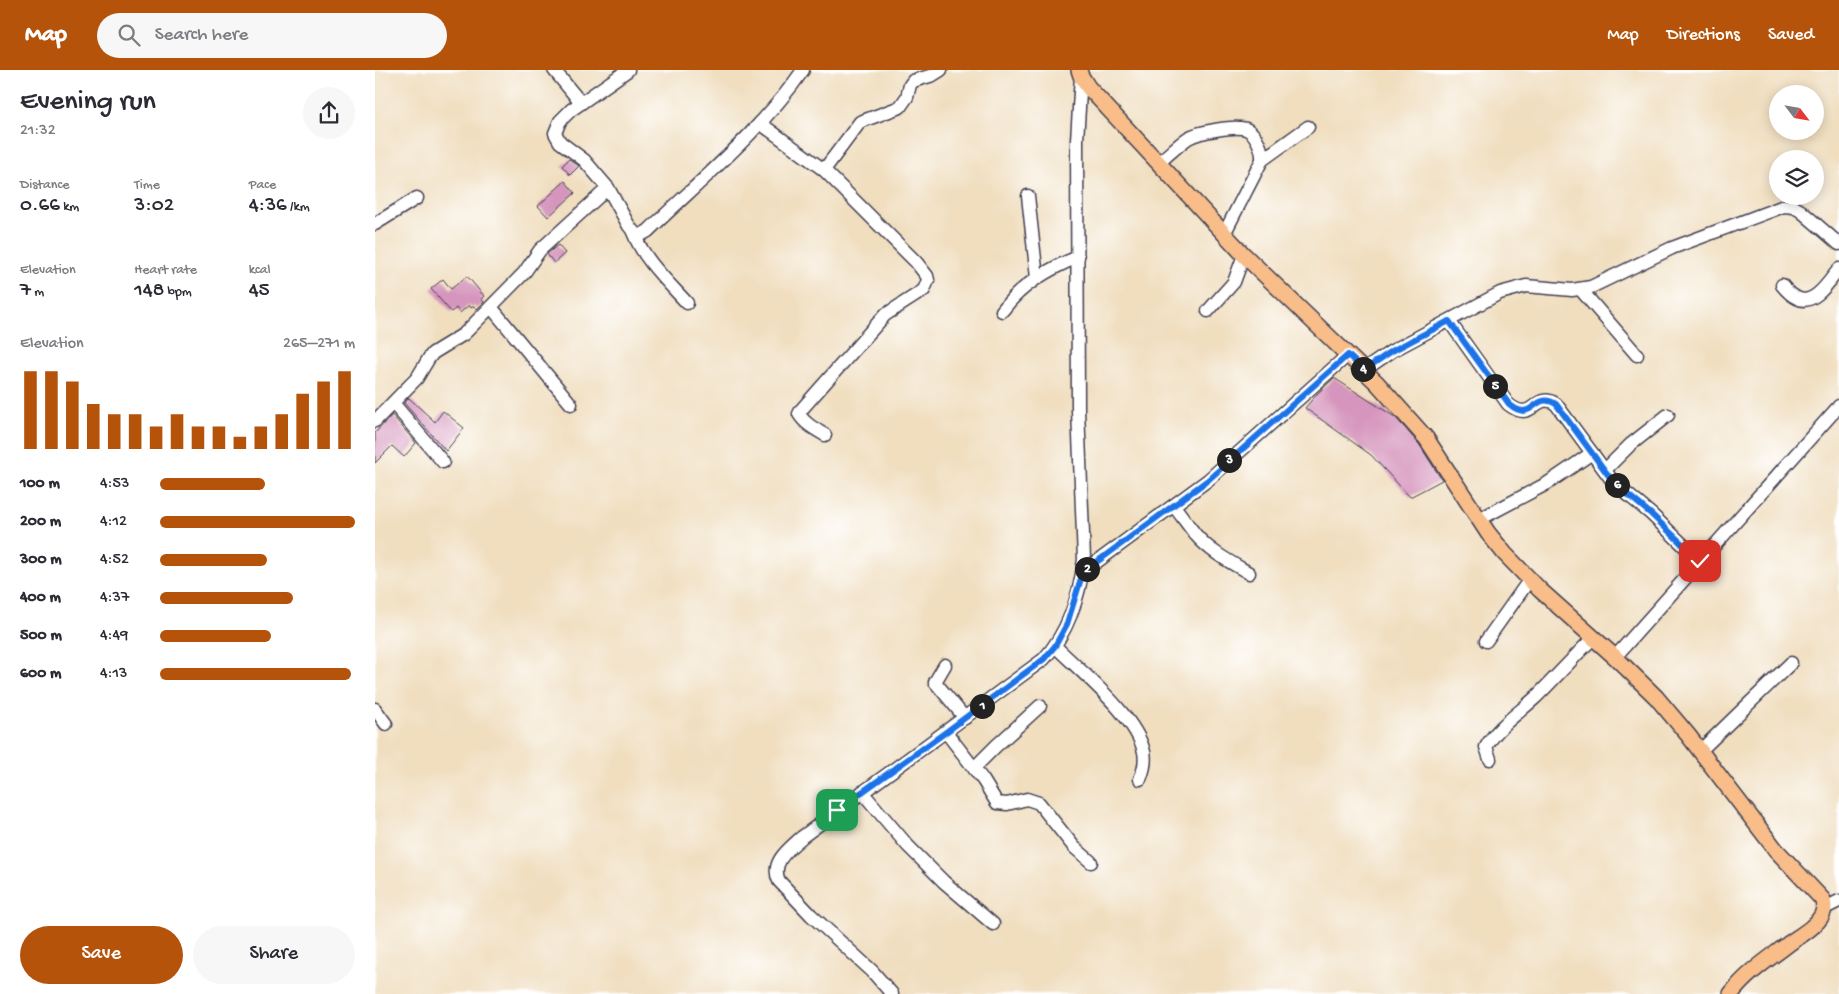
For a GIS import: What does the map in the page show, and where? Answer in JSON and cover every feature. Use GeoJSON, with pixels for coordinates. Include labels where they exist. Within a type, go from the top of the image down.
{"type":"FeatureCollection","features":[{"type":"Feature","properties":{"kind":"main road"},"geometry":{"type":"LineString","coordinates":[[1080,73],[1088,87],[1224,234],[1364,370],[1426,438],[1480,520],[1505,554],[1593,638],[1615,656],[1656,697],[1776,850],[1818,892],[1825,908],[1813,926],[1763,962],[1731,994]]}},
{"type":"Feature","properties":{"kind":"street"},"geometry":{"type":"LineString","coordinates":[[554,70],[581,103]]}},
{"type":"Feature","properties":{"kind":"street"},"geometry":{"type":"LineString","coordinates":[[628,70],[559,121],[555,133],[560,142],[584,160],[608,188],[633,232],[637,243],[648,259],[687,304]]}},
{"type":"Feature","properties":{"kind":"street"},"geometry":{"type":"LineString","coordinates":[[633,232],[641,235],[648,231],[760,123],[803,70]]}},
{"type":"Feature","properties":{"kind":"street"},"geometry":{"type":"LineString","coordinates":[[824,170],[860,122],[900,107],[907,97],[913,81],[933,75],[941,70]]}},
{"type":"Feature","properties":{"kind":"street"},"geometry":{"type":"LineString","coordinates":[[892,994],[872,972],[811,915],[779,881],[776,874],[779,860],[802,837],[1044,659],[1055,646],[1067,624],[1083,572],[1084,559],[1078,410],[1077,140],[1080,73]]}},
{"type":"Feature","properties":{"kind":"street"},"geometry":{"type":"LineString","coordinates":[[760,123],[824,170],[917,262],[928,280],[924,290],[885,315],[801,410],[799,414],[801,418],[811,427],[825,435]]}},
{"type":"Feature","properties":{"kind":"street"},"geometry":{"type":"LineString","coordinates":[[1224,234],[1262,160],[1308,127]]}},
{"type":"Feature","properties":{"kind":"street"},"geometry":{"type":"LineString","coordinates":[[1158,163],[1195,135],[1241,128],[1248,129],[1253,133],[1261,150],[1262,160]]}},
{"type":"Feature","properties":{"kind":"street"},"geometry":{"type":"LineString","coordinates":[[375,421],[417,378],[433,353],[464,334],[524,273],[540,250],[608,188]]}},
{"type":"Feature","properties":{"kind":"street"},"geometry":{"type":"LineString","coordinates":[[1028,196],[1037,278]]}},
{"type":"Feature","properties":{"kind":"street"},"geometry":{"type":"LineString","coordinates":[[375,224],[417,198]]}},
{"type":"Feature","properties":{"kind":"street"},"geometry":{"type":"LineString","coordinates":[[1364,370],[1392,351],[1500,293],[1515,288],[1538,286],[1581,290],[1603,282],[1673,248],[1784,206],[1794,207],[1801,211],[1839,244]]}},
{"type":"Feature","properties":{"kind":"street"},"geometry":{"type":"LineString","coordinates":[[1208,311],[1234,282],[1244,255]]}},
{"type":"Feature","properties":{"kind":"street"},"geometry":{"type":"LineString","coordinates":[[1002,312],[1021,290],[1037,278],[1058,265],[1078,258]]}},
{"type":"Feature","properties":{"kind":"street"},"geometry":{"type":"LineString","coordinates":[[1782,285],[1799,299],[1807,300],[1813,297],[1839,269]]}},
{"type":"Feature","properties":{"kind":"street"},"geometry":{"type":"LineString","coordinates":[[1581,290],[1637,355]]}},
{"type":"Feature","properties":{"kind":"street"},"geometry":{"type":"LineString","coordinates":[[491,307],[571,404]]}},
{"type":"Feature","properties":{"kind":"street"},"geometry":{"type":"LineString","coordinates":[[1449,321],[1509,404],[1520,412],[1525,412],[1545,400],[1556,404],[1614,483],[1651,514],[1700,561]]}},
{"type":"Feature","properties":{"kind":"street"},"geometry":{"type":"LineString","coordinates":[[1083,572],[1208,480],[1348,355]]}},
{"type":"Feature","properties":{"kind":"street"},"geometry":{"type":"LineString","coordinates":[[393,403],[443,462]]}},
{"type":"Feature","properties":{"kind":"street"},"geometry":{"type":"LineString","coordinates":[[1615,656],[1839,406]]}},
{"type":"Feature","properties":{"kind":"street"},"geometry":{"type":"LineString","coordinates":[[1605,470],[1630,445],[1668,415]]}},
{"type":"Feature","properties":{"kind":"street"},"geometry":{"type":"LineString","coordinates":[[1480,520],[1548,484],[1592,453]]}},
{"type":"Feature","properties":{"kind":"street"},"geometry":{"type":"LineString","coordinates":[[1174,506],[1203,542],[1226,561],[1249,573]]}},
{"type":"Feature","properties":{"kind":"street"},"geometry":{"type":"LineString","coordinates":[[1486,641],[1530,579]]}},
{"type":"Feature","properties":{"kind":"street"},"geometry":{"type":"LineString","coordinates":[[1490,759],[1487,748],[1493,737],[1512,717],[1535,698],[1593,638]]}},
{"type":"Feature","properties":{"kind":"street"},"geometry":{"type":"LineString","coordinates":[[1055,646],[1113,703],[1135,730],[1145,753],[1145,766],[1141,779]]}},
{"type":"Feature","properties":{"kind":"street"},"geometry":{"type":"LineString","coordinates":[[1700,751],[1791,663]]}},
{"type":"Feature","properties":{"kind":"street"},"geometry":{"type":"LineString","coordinates":[[945,665],[935,682],[965,718]]}},
{"type":"Feature","properties":{"kind":"street"},"geometry":{"type":"LineString","coordinates":[[974,768],[1040,706]]}},
{"type":"Feature","properties":{"kind":"street"},"geometry":{"type":"LineString","coordinates":[[375,709],[386,724]]}},
{"type":"Feature","properties":{"kind":"street"},"geometry":{"type":"LineString","coordinates":[[946,732],[974,768],[997,803],[1007,804],[1027,799],[1039,803],[1074,847],[1091,862]]}},
{"type":"Feature","properties":{"kind":"street"},"geometry":{"type":"LineString","coordinates":[[862,792],[908,846],[938,876],[993,924]]}},
{"type":"Feature","properties":{"kind":"street"},"geometry":{"type":"LineString","coordinates":[[1825,908],[1839,901]]}},
{"type":"Feature","properties":{"kind":"building"},"geometry":{"type":"Polygon","coordinates":[[[569,159],[579,166],[570,175],[562,166],[569,159]]]}},
{"type":"Feature","properties":{"kind":"building"},"geometry":{"type":"Polygon","coordinates":[[[565,181],[575,193],[548,217],[538,206],[565,181]]]}},
{"type":"Feature","properties":{"kind":"building"},"geometry":{"type":"Polygon","coordinates":[[[558,245],[565,253],[554,263],[547,254],[558,245]]]}},
{"type":"Feature","properties":{"kind":"building"},"geometry":{"type":"Polygon","coordinates":[[[467,276],[484,296],[481,299],[484,302],[477,309],[474,306],[471,308],[469,305],[460,313],[456,308],[451,312],[431,289],[443,279],[451,289],[467,276]]]}},
{"type":"Feature","properties":{"kind":"building"},"geometry":{"type":"Polygon","coordinates":[[[1334,378],[1395,417],[1419,444],[1442,480],[1410,497],[1371,455],[1305,408],[1334,378]]]}},
{"type":"Feature","properties":{"kind":"building"},"geometry":{"type":"Polygon","coordinates":[[[409,398],[435,422],[443,411],[464,428],[446,451],[404,403],[409,398]]]}},
{"type":"Feature","properties":{"kind":"building"},"geometry":{"type":"Polygon","coordinates":[[[392,415],[416,443],[404,457],[392,446],[375,463],[375,433],[392,415]]]}},
{"type":"Feature","properties":{"kind":"route"},"geometry":{"type":"LineString","coordinates":[[837,810],[1000,693],[1044,659],[1062,636],[1083,572],[1208,480],[1348,355],[1364,370],[1392,351],[1449,321],[1509,404],[1520,412],[1525,412],[1545,400],[1556,404],[1614,483],[1651,514],[1700,561]]}}]}
